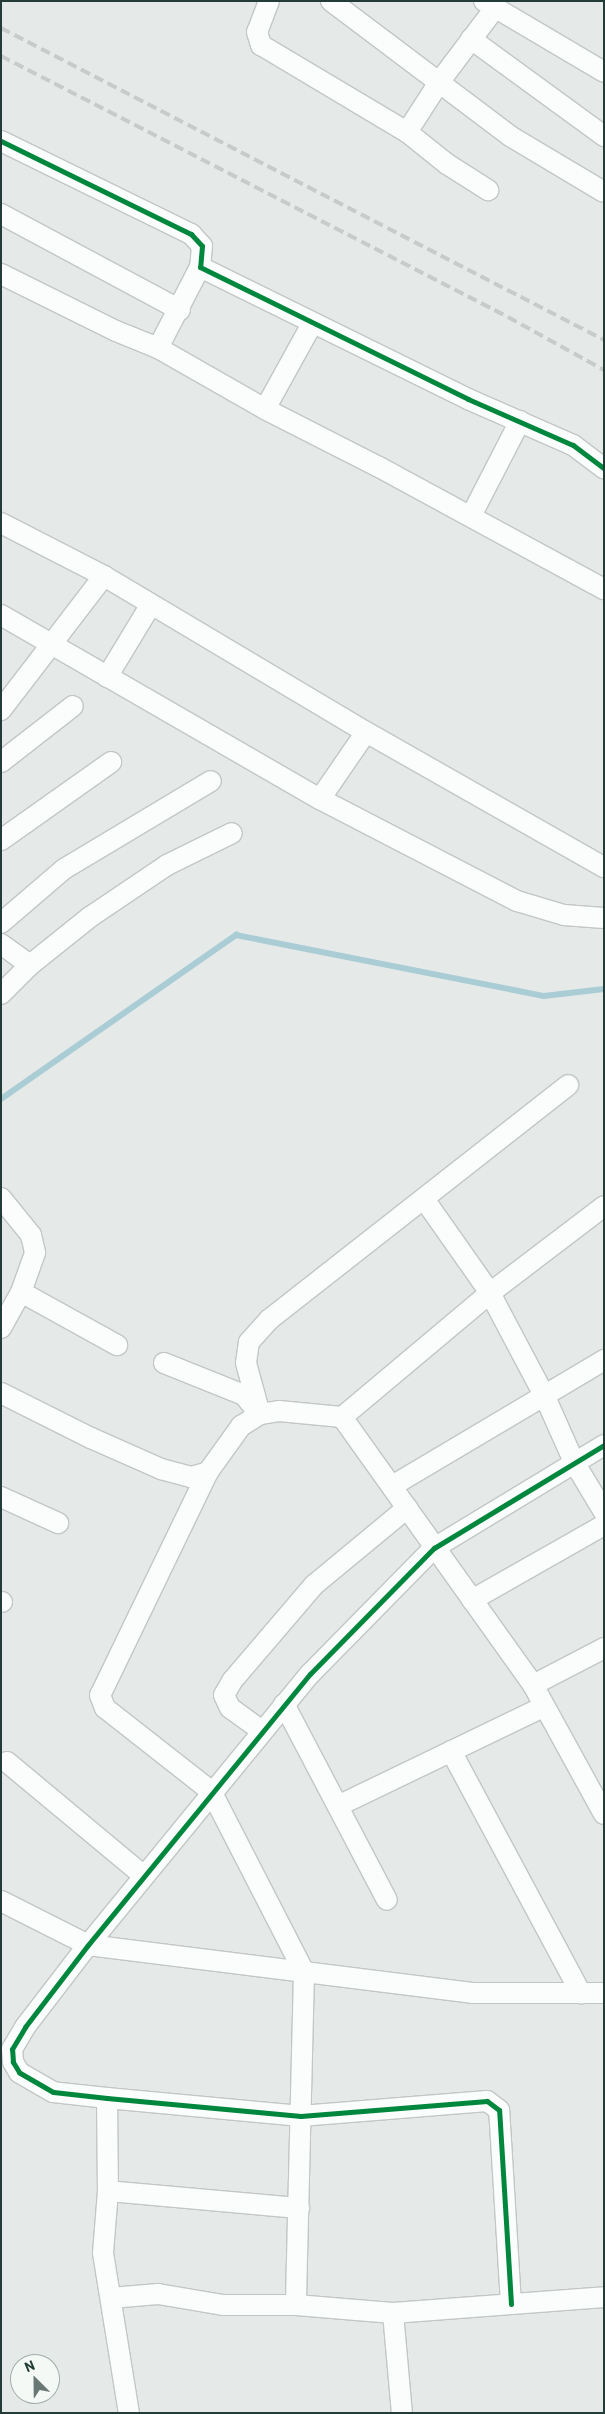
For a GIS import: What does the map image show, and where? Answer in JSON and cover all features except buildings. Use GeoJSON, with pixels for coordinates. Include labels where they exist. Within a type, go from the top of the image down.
{"type":"FeatureCollection","features":[{"type":"Feature","properties":{"kind":"street"},"geometry":{"type":"LineString","coordinates":[[269,1],[257,32],[261,45],[407,132],[446,164],[488,190]]}},
{"type":"Feature","properties":{"kind":"street"},"geometry":{"type":"LineString","coordinates":[[331,1],[440,80],[510,136],[604,192]]}},
{"type":"Feature","properties":{"kind":"street"},"geometry":{"type":"LineString","coordinates":[[407,132],[440,80],[497,5],[604,72]]}},
{"type":"Feature","properties":{"kind":"street"},"geometry":{"type":"LineString","coordinates":[[471,39],[604,136]]}},
{"type":"Feature","properties":{"kind":"street"},"geometry":{"type":"LineString","coordinates":[[1,141],[191,234],[202,246],[200,266],[180,310],[158,348]]}},
{"type":"Feature","properties":{"kind":"street"},"geometry":{"type":"LineString","coordinates":[[1,214],[180,310]]}},
{"type":"Feature","properties":{"kind":"street"},"geometry":{"type":"LineString","coordinates":[[200,266],[312,324],[574,445],[604,468]]}},
{"type":"Feature","properties":{"kind":"street"},"geometry":{"type":"LineString","coordinates":[[1,274],[116,332],[158,348],[265,410],[471,516],[604,589]]}},
{"type":"Feature","properties":{"kind":"street"},"geometry":{"type":"LineString","coordinates":[[265,410],[312,324]]}},
{"type":"Feature","properties":{"kind":"street"},"geometry":{"type":"LineString","coordinates":[[471,516],[520,421]]}},
{"type":"Feature","properties":{"kind":"street"},"geometry":{"type":"LineString","coordinates":[[1,523],[104,576],[150,606],[366,732],[604,867]]}},
{"type":"Feature","properties":{"kind":"street"},"geometry":{"type":"LineString","coordinates":[[1,710],[104,576]]}},
{"type":"Feature","properties":{"kind":"street"},"geometry":{"type":"LineString","coordinates":[[107,677],[150,606]]}},
{"type":"Feature","properties":{"kind":"street"},"geometry":{"type":"LineString","coordinates":[[1,615],[320,799],[517,901],[564,915],[604,918]]}},
{"type":"Feature","properties":{"kind":"street"},"geometry":{"type":"LineString","coordinates":[[1,762],[73,706]]}},
{"type":"Feature","properties":{"kind":"street"},"geometry":{"type":"LineString","coordinates":[[320,799],[366,732]]}},
{"type":"Feature","properties":{"kind":"street"},"geometry":{"type":"LineString","coordinates":[[1,840],[111,762]]}},
{"type":"Feature","properties":{"kind":"street"},"geometry":{"type":"LineString","coordinates":[[1,923],[64,869],[211,781]]}},
{"type":"Feature","properties":{"kind":"street"},"geometry":{"type":"LineString","coordinates":[[1,994],[30,965],[90,917],[167,865],[232,833]]}},
{"type":"Feature","properties":{"kind":"street"},"geometry":{"type":"LineString","coordinates":[[1,944],[30,965]]}},
{"type":"Feature","properties":{"kind":"street"},"geometry":{"type":"LineString","coordinates":[[260,1414],[246,1363],[249,1342],[270,1319],[568,1084]]}},
{"type":"Feature","properties":{"kind":"street"},"geometry":{"type":"LineString","coordinates":[[1,1198],[31,1235],[35,1254],[21,1292],[1,1328]]}},
{"type":"Feature","properties":{"kind":"street"},"geometry":{"type":"LineString","coordinates":[[424,1199],[490,1293],[545,1397],[574,1462],[604,1512]]}},
{"type":"Feature","properties":{"kind":"street"},"geometry":{"type":"LineString","coordinates":[[296,2305],[304,1972],[211,1791],[105,1708],[100,1695],[208,1472],[242,1426],[260,1414],[279,1411],[342,1417],[490,1293],[604,1206]]}},
{"type":"Feature","properties":{"kind":"street"},"geometry":{"type":"LineString","coordinates":[[21,1292],[117,1345]]}},
{"type":"Feature","properties":{"kind":"street"},"geometry":{"type":"LineString","coordinates":[[392,1486],[545,1397],[604,1360]]}},
{"type":"Feature","properties":{"kind":"street"},"geometry":{"type":"LineString","coordinates":[[164,1363],[244,1395],[260,1414]]}},
{"type":"Feature","properties":{"kind":"street"},"geometry":{"type":"LineString","coordinates":[[1,1393],[161,1469],[191,1477],[208,1472]]}},
{"type":"Feature","properties":{"kind":"street"},"geometry":{"type":"LineString","coordinates":[[342,1417],[533,1685],[543,1707],[604,1814]]}},
{"type":"Feature","properties":{"kind":"street"},"geometry":{"type":"LineString","coordinates":[[511,2304],[499,2110],[487,2101],[301,2116],[107,2098],[53,2092],[19,2072],[13,2062],[12,2049],[25,2026],[88,1945],[211,1791],[310,1674],[434,1548],[604,1445]]}},
{"type":"Feature","properties":{"kind":"street"},"geometry":{"type":"LineString","coordinates":[[1,1497],[58,1523]]}},
{"type":"Feature","properties":{"kind":"street"},"geometry":{"type":"LineString","coordinates":[[262,1731],[230,1708],[224,1695],[232,1681],[314,1585],[406,1508]]}},
{"type":"Feature","properties":{"kind":"street"},"geometry":{"type":"LineString","coordinates":[[472,1600],[604,1525]]}},
{"type":"Feature","properties":{"kind":"street"},"geometry":{"type":"LineString","coordinates":[[533,1685],[604,1648]]}},
{"type":"Feature","properties":{"kind":"street"},"geometry":{"type":"LineString","coordinates":[[284,1704],[387,1900]]}},
{"type":"Feature","properties":{"kind":"street"},"geometry":{"type":"LineString","coordinates":[[338,1806],[543,1707]]}},
{"type":"Feature","properties":{"kind":"street"},"geometry":{"type":"LineString","coordinates":[[451,1751],[581,1993]]}},
{"type":"Feature","properties":{"kind":"street"},"geometry":{"type":"LineString","coordinates":[[7,1762],[144,1876]]}},
{"type":"Feature","properties":{"kind":"street"},"geometry":{"type":"LineString","coordinates":[[1,1901],[88,1945],[472,1993],[604,1993]]}},
{"type":"Feature","properties":{"kind":"street"},"geometry":{"type":"LineString","coordinates":[[107,2098],[108,2191],[103,2253],[129,2413]]}},
{"type":"Feature","properties":{"kind":"street"},"geometry":{"type":"LineString","coordinates":[[108,2191],[299,2208]]}},
{"type":"Feature","properties":{"kind":"street"},"geometry":{"type":"LineString","coordinates":[[111,2298],[158,2294],[223,2305],[296,2305],[393,2312],[604,2297]]}},
{"type":"Feature","properties":{"kind":"street"},"geometry":{"type":"LineString","coordinates":[[393,2312],[402,2413]]}},
{"type":"Feature","properties":{"kind":"waterway"},"geometry":{"type":"LineString","coordinates":[[1,1099],[236,935],[544,996],[604,989]]}},
{"type":"Feature","properties":{"kind":"railway"},"geometry":{"type":"LineString","coordinates":[[1,28],[604,340]]}},
{"type":"Feature","properties":{"kind":"railway"},"geometry":{"type":"LineString","coordinates":[[1,56],[508,317],[604,370]]}},
{"type":"Feature","properties":{"kind":"cycle path"},"geometry":{"type":"LineString","coordinates":[[1,141],[191,234],[202,246],[200,267],[468,399],[573,445],[604,468]]}},
{"type":"Feature","properties":{"kind":"cycle path"},"geometry":{"type":"LineString","coordinates":[[511,2304],[499,2110],[487,2101],[301,2116],[107,2098],[53,2092],[19,2072],[13,2062],[12,2049],[25,2027],[88,1945],[310,1674],[434,1548],[604,1445]]}}]}
